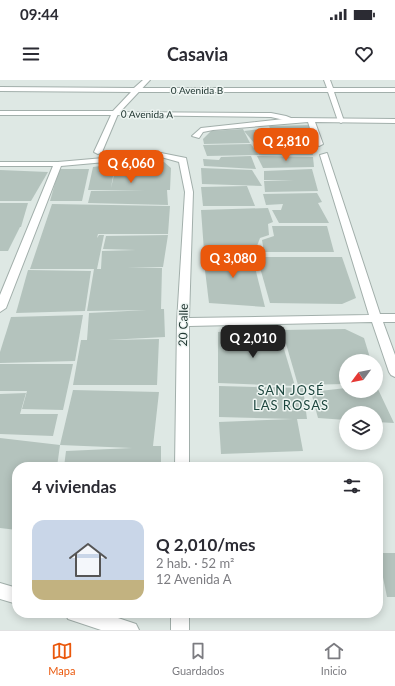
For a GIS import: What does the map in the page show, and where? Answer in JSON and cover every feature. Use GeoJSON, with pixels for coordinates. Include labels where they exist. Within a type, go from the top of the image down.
{"type":"FeatureCollection","features":[{"type":"Feature","properties":{"kind":"street"},"geometry":{"type":"LineString","coordinates":[[98,152],[115,113],[147,80]]}},
{"type":"Feature","properties":{"kind":"street","name":"0 Avenida B"},"geometry":{"type":"LineString","coordinates":[[0,89],[136,90]]}},
{"type":"Feature","properties":{"kind":"street","name":"0 Avenida A"},"geometry":{"type":"LineString","coordinates":[[0,113],[115,113]]}},
{"type":"Feature","properties":{"kind":"street"},"geometry":{"type":"LineString","coordinates":[[196,136],[201,130],[213,128],[293,120],[395,121]]}},
{"type":"Feature","properties":{"kind":"street"},"geometry":{"type":"LineString","coordinates":[[311,121],[319,144]]}},
{"type":"Feature","properties":{"kind":"street","name":"20 Calle"},"geometry":{"type":"LineString","coordinates":[[58,164],[161,155],[183,160],[189,192],[183,322],[182,462]]}},
{"type":"Feature","properties":{"kind":"street"},"geometry":{"type":"LineString","coordinates":[[324,155],[376,318],[395,372]]}},
{"type":"Feature","properties":{"kind":"street"},"geometry":{"type":"LineString","coordinates":[[0,164],[58,164],[0,308]]}},
{"type":"Feature","properties":{"kind":"street"},"geometry":{"type":"LineString","coordinates":[[183,322],[395,318]]}},
{"type":"Feature","properties":{"kind":"street"},"geometry":{"type":"LineString","coordinates":[[0,591],[12,595]]}},
{"type":"Feature","properties":{"kind":"street"},"geometry":{"type":"LineString","coordinates":[[90,618],[130,630]]}},
{"type":"Feature","properties":{"kind":"street"},"geometry":{"type":"LineString","coordinates":[[180,618],[180,630]]}},
{"type":"Feature","properties":{"kind":"lane"},"geometry":{"type":"LineString","coordinates":[[327,80],[342,121]]}},
{"type":"Feature","properties":{"kind":"lane","name":"0 Avenida B"},"geometry":{"type":"LineString","coordinates":[[136,90],[395,90]]}},
{"type":"Feature","properties":{"kind":"lane","name":"0 Avenida A"},"geometry":{"type":"LineString","coordinates":[[115,113],[271,115],[293,120]]}},
{"type":"Feature","properties":{"kind":"building"},"geometry":{"type":"Polygon","coordinates":[[[311,125],[310,145],[276,143],[269,126],[311,125]]]}},
{"type":"Feature","properties":{"kind":"building"},"geometry":{"type":"Polygon","coordinates":[[[269,128],[275,144],[255,144],[244,131],[269,128]]]}},
{"type":"Feature","properties":{"kind":"building"},"geometry":{"type":"Polygon","coordinates":[[[243,129],[250,143],[204,144],[203,139],[211,131],[243,129]]]}},
{"type":"Feature","properties":{"kind":"building"},"geometry":{"type":"Polygon","coordinates":[[[251,144],[259,155],[207,156],[203,145],[251,144]]]}},
{"type":"Feature","properties":{"kind":"building"},"geometry":{"type":"Polygon","coordinates":[[[255,146],[311,146],[313,155],[259,155],[255,146]]]}},
{"type":"Feature","properties":{"kind":"building"},"geometry":{"type":"Polygon","coordinates":[[[251,156],[256,169],[204,166],[203,159],[219,160],[221,157],[251,156]]]}},
{"type":"Feature","properties":{"kind":"building"},"geometry":{"type":"Polygon","coordinates":[[[257,156],[313,157],[314,167],[263,168],[257,156]]]}},
{"type":"Feature","properties":{"kind":"building"},"geometry":{"type":"Polygon","coordinates":[[[117,162],[164,162],[171,168],[170,190],[167,190],[168,205],[88,203],[91,191],[145,190],[88,190],[93,167],[115,164],[111,188],[117,162]]]}},
{"type":"Feature","properties":{"kind":"building"},"geometry":{"type":"Polygon","coordinates":[[[201,168],[252,170],[262,186],[202,184],[201,168]]]}},
{"type":"Feature","properties":{"kind":"building"},"geometry":{"type":"Polygon","coordinates":[[[59,169],[89,169],[82,201],[50,201],[59,169]]]}},
{"type":"Feature","properties":{"kind":"building"},"geometry":{"type":"Polygon","coordinates":[[[312,169],[318,191],[265,192],[264,181],[294,180],[264,180],[264,171],[312,169]]]}},
{"type":"Feature","properties":{"kind":"building"},"geometry":{"type":"Polygon","coordinates":[[[0,170],[48,172],[31,201],[0,201],[0,170]]]}},
{"type":"Feature","properties":{"kind":"building"},"geometry":{"type":"Polygon","coordinates":[[[247,186],[255,206],[203,206],[201,187],[247,186]]]}},
{"type":"Feature","properties":{"kind":"building"},"geometry":{"type":"Polygon","coordinates":[[[317,193],[322,202],[318,203],[329,223],[279,223],[272,210],[281,210],[283,204],[266,205],[263,194],[317,193]]]}},
{"type":"Feature","properties":{"kind":"building"},"geometry":{"type":"Polygon","coordinates":[[[0,203],[28,203],[21,227],[0,227],[0,203]]]}},
{"type":"Feature","properties":{"kind":"building"},"geometry":{"type":"Polygon","coordinates":[[[52,204],[170,206],[168,234],[98,234],[97,238],[99,235],[104,235],[97,269],[101,269],[102,251],[136,250],[103,249],[106,236],[168,235],[163,267],[127,268],[162,268],[161,309],[164,309],[165,337],[107,340],[159,339],[157,385],[73,385],[81,340],[87,340],[89,313],[147,310],[87,311],[94,269],[30,269],[52,204]]]}},
{"type":"Feature","properties":{"kind":"building"},"geometry":{"type":"Polygon","coordinates":[[[268,208],[273,222],[268,224],[269,235],[260,238],[257,246],[204,251],[201,210],[268,208]]]}},
{"type":"Feature","properties":{"kind":"building"},"geometry":{"type":"Polygon","coordinates":[[[272,226],[327,226],[334,252],[264,252],[262,240],[274,236],[272,226]]]}},
{"type":"Feature","properties":{"kind":"building"},"geometry":{"type":"Polygon","coordinates":[[[0,227],[20,227],[8,251],[0,251],[0,227]]]}},
{"type":"Feature","properties":{"kind":"building"},"geometry":{"type":"Polygon","coordinates":[[[250,248],[265,307],[209,303],[203,254],[250,248]]]}},
{"type":"Feature","properties":{"kind":"building"},"geometry":{"type":"Polygon","coordinates":[[[257,257],[342,257],[356,298],[342,304],[270,303],[257,257]]]}},
{"type":"Feature","properties":{"kind":"building"},"geometry":{"type":"Polygon","coordinates":[[[28,270],[91,271],[85,311],[16,313],[28,270]]]}},
{"type":"Feature","properties":{"kind":"building"},"geometry":{"type":"Polygon","coordinates":[[[83,315],[75,361],[0,363],[0,352],[11,317],[83,315]]]}},
{"type":"Feature","properties":{"kind":"building"},"geometry":{"type":"Polygon","coordinates":[[[278,329],[295,386],[218,383],[218,332],[278,329]]]}},
{"type":"Feature","properties":{"kind":"building"},"geometry":{"type":"Polygon","coordinates":[[[345,329],[364,338],[369,354],[339,354],[339,384],[298,385],[282,330],[345,329]]]}},
{"type":"Feature","properties":{"kind":"building"},"geometry":{"type":"Polygon","coordinates":[[[0,364],[73,364],[63,410],[22,409],[27,391],[0,391],[0,364]]]}},
{"type":"Feature","properties":{"kind":"building"},"geometry":{"type":"Polygon","coordinates":[[[219,386],[303,388],[307,419],[297,419],[303,451],[221,454],[219,422],[293,419],[219,417],[219,386]]]}},
{"type":"Feature","properties":{"kind":"building"},"geometry":{"type":"Polygon","coordinates":[[[339,389],[339,398],[382,398],[394,423],[383,422],[383,406],[339,406],[339,420],[318,418],[311,392],[339,389]]]}},
{"type":"Feature","properties":{"kind":"building"},"geometry":{"type":"Polygon","coordinates":[[[73,390],[159,392],[153,446],[161,446],[161,462],[65,462],[66,451],[132,448],[60,445],[73,390]]]}},
{"type":"Feature","properties":{"kind":"building"},"geometry":{"type":"Polygon","coordinates":[[[26,393],[20,414],[58,414],[53,436],[0,434],[0,394],[26,393]]]}},
{"type":"Feature","properties":{"kind":"building"},"geometry":{"type":"Polygon","coordinates":[[[0,438],[60,445],[58,462],[12,462],[12,529],[0,528],[0,438]]]}},
{"type":"Feature","properties":{"kind":"building"},"geometry":{"type":"Polygon","coordinates":[[[383,553],[395,553],[395,597],[387,597],[383,577],[383,553]]]}},
{"type":"Feature","properties":{"kind":"district","name":"SAN JOSÉ LAS ROSAS"},"geometry":{"type":"Point","coordinates":[291,398]}}]}
